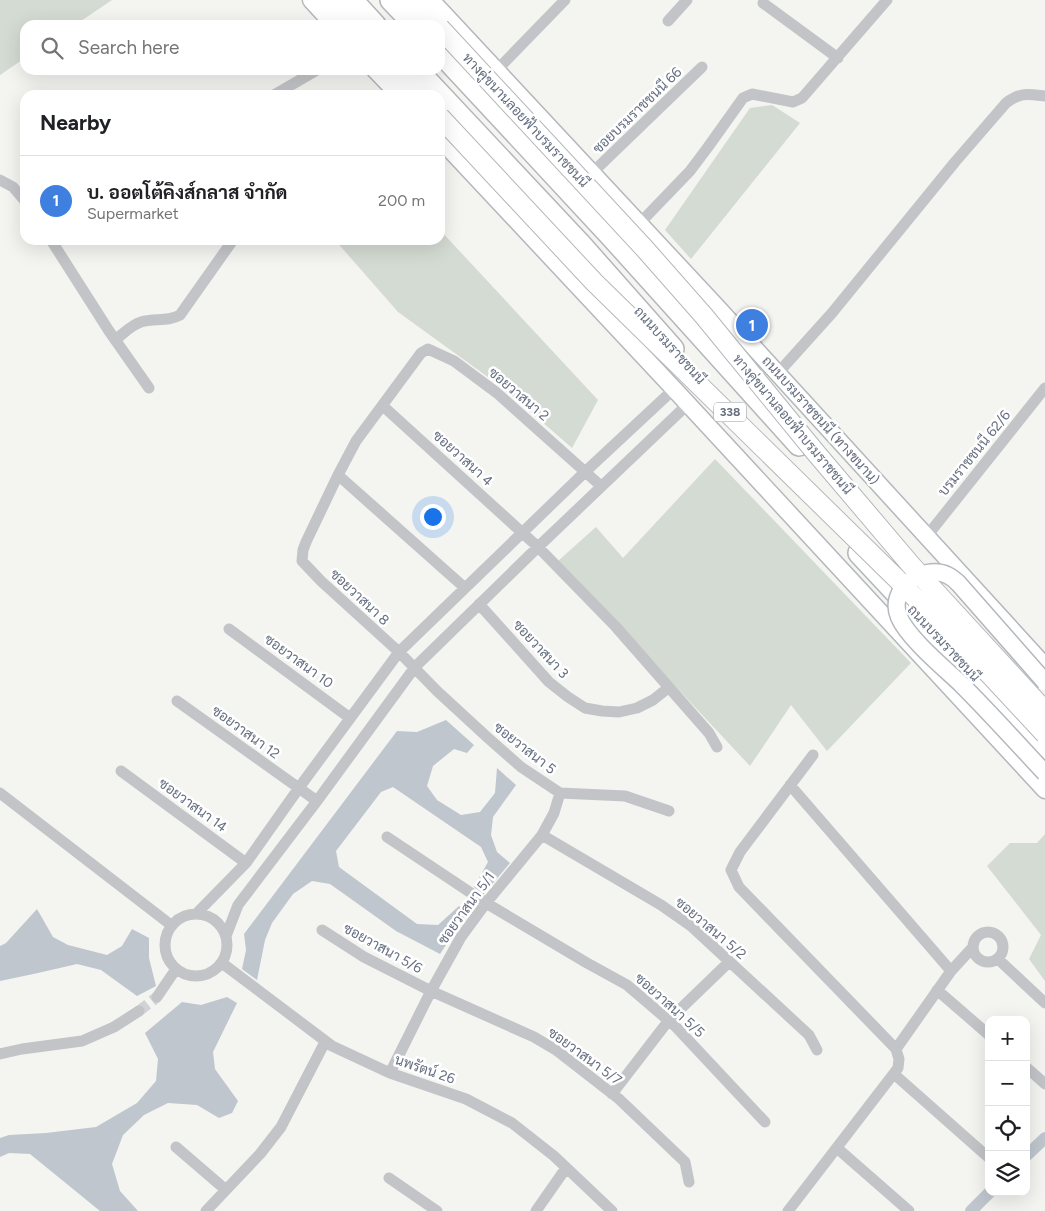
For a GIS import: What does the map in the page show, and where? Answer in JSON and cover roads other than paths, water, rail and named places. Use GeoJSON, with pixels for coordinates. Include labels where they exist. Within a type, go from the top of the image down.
{"type":"FeatureCollection","features":[{"type":"Feature","properties":{"kind":"highway"},"geometry":{"type":"LineString","coordinates":[[352,0],[370,20]]}},
{"type":"Feature","properties":{"kind":"highway"},"geometry":{"type":"LineString","coordinates":[[391,0],[409,20]]}},
{"type":"Feature","properties":{"kind":"highway","name":"ถนนบรมราชชนนี"},"geometry":{"type":"LineString","coordinates":[[445,57],[609,234],[794,439],[1045,702]]}},
{"type":"Feature","properties":{"kind":"highway","name":"ถนนบรมราชชนนี"},"geometry":{"type":"LineString","coordinates":[[422,75],[436,90]]}},
{"type":"Feature","properties":{"kind":"highway","name":"ถนนบรมราชชนนี"},"geometry":{"type":"LineString","coordinates":[[445,100],[582,246],[777,466],[1045,752]]}},
{"type":"Feature","properties":{"kind":"main road"},"geometry":{"type":"LineString","coordinates":[[310,0],[329,20]]}},
{"type":"Feature","properties":{"kind":"main road"},"geometry":{"type":"LineString","coordinates":[[331,0],[349,20]]}},
{"type":"Feature","properties":{"kind":"main road","name":"ทางคู่ขนานลอยฟ้าบรมราชชนนี"},"geometry":{"type":"LineString","coordinates":[[414,0],[433,20]]}},
{"type":"Feature","properties":{"kind":"main road","name":"ถนนบรมราชชนนี (ทางขนาน)"},"geometry":{"type":"LineString","coordinates":[[431,0],[778,372],[1045,666]]}},
{"type":"Feature","properties":{"kind":"main road","name":"ทางคู่ขนานลอยฟ้าบรมราชชนนี"},"geometry":{"type":"LineString","coordinates":[[445,32],[645,249],[704,316],[816,452],[912,564],[1045,711]]}},
{"type":"Feature","properties":{"kind":"main road"},"geometry":{"type":"LineString","coordinates":[[380,75],[394,90]]}},
{"type":"Feature","properties":{"kind":"main road"},"geometry":{"type":"LineString","coordinates":[[401,75],[414,90]]}},
{"type":"Feature","properties":{"kind":"main road","name":"ทางคู่ขนานลอยฟ้าบรมราชชนนี"},"geometry":{"type":"LineString","coordinates":[[445,122],[594,282],[897,579],[1045,734]]}},
{"type":"Feature","properties":{"kind":"main road","name":"338"},"geometry":{"type":"LineString","coordinates":[[445,144],[1045,790]]}},
{"type":"Feature","properties":{"kind":"main road"},"geometry":{"type":"LineString","coordinates":[[1045,682],[959,584],[948,575],[938,572],[916,576],[900,592],[896,605],[898,615],[904,625],[1045,773]]}},
{"type":"Feature","properties":{"kind":"street"},"geometry":{"type":"LineString","coordinates":[[497,70],[565,0]]}},
{"type":"Feature","properties":{"kind":"street"},"geometry":{"type":"LineString","coordinates":[[668,21],[687,0]]}},
{"type":"Feature","properties":{"kind":"street"},"geometry":{"type":"LineString","coordinates":[[639,224],[690,171],[743,98],[752,94],[793,102],[802,98],[838,58],[883,1]]}},
{"type":"Feature","properties":{"kind":"street"},"geometry":{"type":"LineString","coordinates":[[763,3],[838,58]]}},
{"type":"Feature","properties":{"kind":"street","name":"ซอยบรมราชชนนี 66"},"geometry":{"type":"LineString","coordinates":[[592,173],[702,67]]}},
{"type":"Feature","properties":{"kind":"street"},"geometry":{"type":"LineString","coordinates":[[283,90],[308,75]]}},
{"type":"Feature","properties":{"kind":"street"},"geometry":{"type":"LineString","coordinates":[[778,372],[832,313],[955,162],[1006,103],[1024,94],[1045,96]]}},
{"type":"Feature","properties":{"kind":"street"},"geometry":{"type":"LineString","coordinates":[[0,180],[13,186],[20,193]]}},
{"type":"Feature","properties":{"kind":"street"},"geometry":{"type":"LineString","coordinates":[[53,245],[115,340],[149,388]]}},
{"type":"Feature","properties":{"kind":"street"},"geometry":{"type":"LineString","coordinates":[[115,340],[133,326],[142,322],[174,318],[180,315],[229,245]]}},
{"type":"Feature","properties":{"kind":"street","name":"ซอยวาสนา 2"},"geometry":{"type":"LineString","coordinates":[[382,406],[421,353],[428,349],[454,361],[497,393],[601,486]]}},
{"type":"Feature","properties":{"kind":"street","name":"บรมราชชนนี 62/6"},"geometry":{"type":"LineString","coordinates":[[927,536],[1045,388]]}},
{"type":"Feature","properties":{"kind":"street"},"geometry":{"type":"LineString","coordinates":[[197,913],[246,863],[399,652],[586,471],[674,389]]}},
{"type":"Feature","properties":{"kind":"street"},"geometry":{"type":"LineString","coordinates":[[226,936],[238,905],[415,667],[688,404]]}},
{"type":"Feature","properties":{"kind":"street"},"geometry":{"type":"LineString","coordinates":[[382,406],[356,441],[338,475],[465,588]]}},
{"type":"Feature","properties":{"kind":"street","name":"ซอยวาสนา 4"},"geometry":{"type":"LineString","coordinates":[[382,406],[538,547],[616,627],[709,733],[717,747]]}},
{"type":"Feature","properties":{"kind":"street","name":"ซอยวาสนา 8"},"geometry":{"type":"LineString","coordinates":[[338,475],[306,542],[302,561],[321,582],[415,667]]}},
{"type":"Feature","properties":{"kind":"street","name":"ซอยวาสนา 3"},"geometry":{"type":"LineString","coordinates":[[479,604],[549,682],[585,708],[619,712],[636,708],[653,700],[668,688]]}},
{"type":"Feature","properties":{"kind":"street","name":"ซอยวาสนา 10"},"geometry":{"type":"LineString","coordinates":[[229,629],[350,718]]}},
{"type":"Feature","properties":{"kind":"street","name":"ซอยวาสนา 5"},"geometry":{"type":"LineString","coordinates":[[415,667],[437,691],[486,737],[521,767],[560,793],[625,796],[669,811]]}},
{"type":"Feature","properties":{"kind":"street","name":"ซอยวาสนา 12"},"geometry":{"type":"LineString","coordinates":[[177,701],[317,801]]}},
{"type":"Feature","properties":{"kind":"street"},"geometry":{"type":"LineString","coordinates":[[788,1211],[894,1074],[900,1062],[896,1049],[739,887],[731,870],[740,852],[813,755]]}},
{"type":"Feature","properties":{"kind":"street","name":"ซอยวาสนา 14"},"geometry":{"type":"LineString","coordinates":[[121,771],[246,863]]}},
{"type":"Feature","properties":{"kind":"street"},"geometry":{"type":"LineString","coordinates":[[790,785],[951,971]]}},
{"type":"Feature","properties":{"kind":"street"},"geometry":{"type":"LineString","coordinates":[[0,793],[171,925]]}},
{"type":"Feature","properties":{"kind":"street","name":"ซอยวาสนา 5/1"},"geometry":{"type":"LineString","coordinates":[[390,1073],[431,991],[461,937],[486,903],[542,835],[554,813],[560,793]]}},
{"type":"Feature","properties":{"kind":"street","name":"ซอยวาสนา 5/2"},"geometry":{"type":"LineString","coordinates":[[542,835],[661,905],[691,926],[809,1035],[817,1050]]}},
{"type":"Feature","properties":{"kind":"street","name":"ซอยวาสนา 5/5"},"geometry":{"type":"LineString","coordinates":[[387,837],[486,903],[627,985],[675,1026],[765,1122]]}},
{"type":"Feature","properties":{"kind":"street"},"geometry":{"type":"LineString","coordinates":[[187,914],[207,915],[216,920],[222,927],[228,945],[222,963],[207,975],[188,975],[178,971],[166,955],[164,944],[166,934],[171,925],[178,918],[187,914]]}},
{"type":"Feature","properties":{"kind":"street","name":"ซอยวาสนา 5/6"},"geometry":{"type":"LineString","coordinates":[[322,930],[364,957],[431,991]]}},
{"type":"Feature","properties":{"kind":"street"},"geometry":{"type":"LineString","coordinates":[[896,1049],[951,971],[973,947],[974,942],[980,935],[985,933],[994,934],[1003,945],[998,959],[989,962],[980,960],[973,947]]}},
{"type":"Feature","properties":{"kind":"street"},"geometry":{"type":"LineString","coordinates":[[998,959],[1045,1003]]}},
{"type":"Feature","properties":{"kind":"street"},"geometry":{"type":"LineString","coordinates":[[612,1094],[668,1020],[729,962]]}},
{"type":"Feature","properties":{"kind":"street","name":"นพรัตน์ 26"},"geometry":{"type":"LineString","coordinates":[[222,963],[332,1046],[390,1073],[466,1099],[512,1123],[554,1156],[612,1211]]}},
{"type":"Feature","properties":{"kind":"street"},"geometry":{"type":"LineString","coordinates":[[157,997],[176,969]]}},
{"type":"Feature","properties":{"kind":"street"},"geometry":{"type":"LineString","coordinates":[[938,990],[985,1031]]}},
{"type":"Feature","properties":{"kind":"street","name":"ซอยวาสนา 5/7"},"geometry":{"type":"LineString","coordinates":[[431,991],[556,1050],[612,1094],[684,1162],[689,1182]]}},
{"type":"Feature","properties":{"kind":"street"},"geometry":{"type":"LineString","coordinates":[[0,1054],[82,1041],[114,1027],[139,1011]]}},
{"type":"Feature","properties":{"kind":"street"},"geometry":{"type":"LineString","coordinates":[[206,1211],[260,1154],[280,1127],[325,1042]]}},
{"type":"Feature","properties":{"kind":"street"},"geometry":{"type":"LineString","coordinates":[[1030,1071],[1045,1084]]}},
{"type":"Feature","properties":{"kind":"street"},"geometry":{"type":"LineString","coordinates":[[894,1074],[985,1154]]}},
{"type":"Feature","properties":{"kind":"street"},"geometry":{"type":"LineString","coordinates":[[176,1147],[226,1190]]}},
{"type":"Feature","properties":{"kind":"street"},"geometry":{"type":"LineString","coordinates":[[837,1148],[909,1211]]}},
{"type":"Feature","properties":{"kind":"street"},"geometry":{"type":"LineString","coordinates":[[536,1211],[566,1168]]}},
{"type":"Feature","properties":{"kind":"street"},"geometry":{"type":"LineString","coordinates":[[389,1178],[437,1211]]}},
{"type":"Feature","properties":{"kind":"waterway"},"geometry":{"type":"LineString","coordinates":[[1030,1152],[1045,1138]]}},
{"type":"Feature","properties":{"kind":"waterway"},"geometry":{"type":"LineString","coordinates":[[971,1211],[986,1196]]}},
{"type":"Feature","properties":{"kind":"tunnel"},"geometry":{"type":"LineString","coordinates":[[139,1011],[157,997]]}},
{"type":"Feature","properties":{"kind":"place","name":"บ. ออตโต้คิงส์กลาส จำกัด"},"geometry":{"type":"Point","coordinates":[752,325]}}]}
